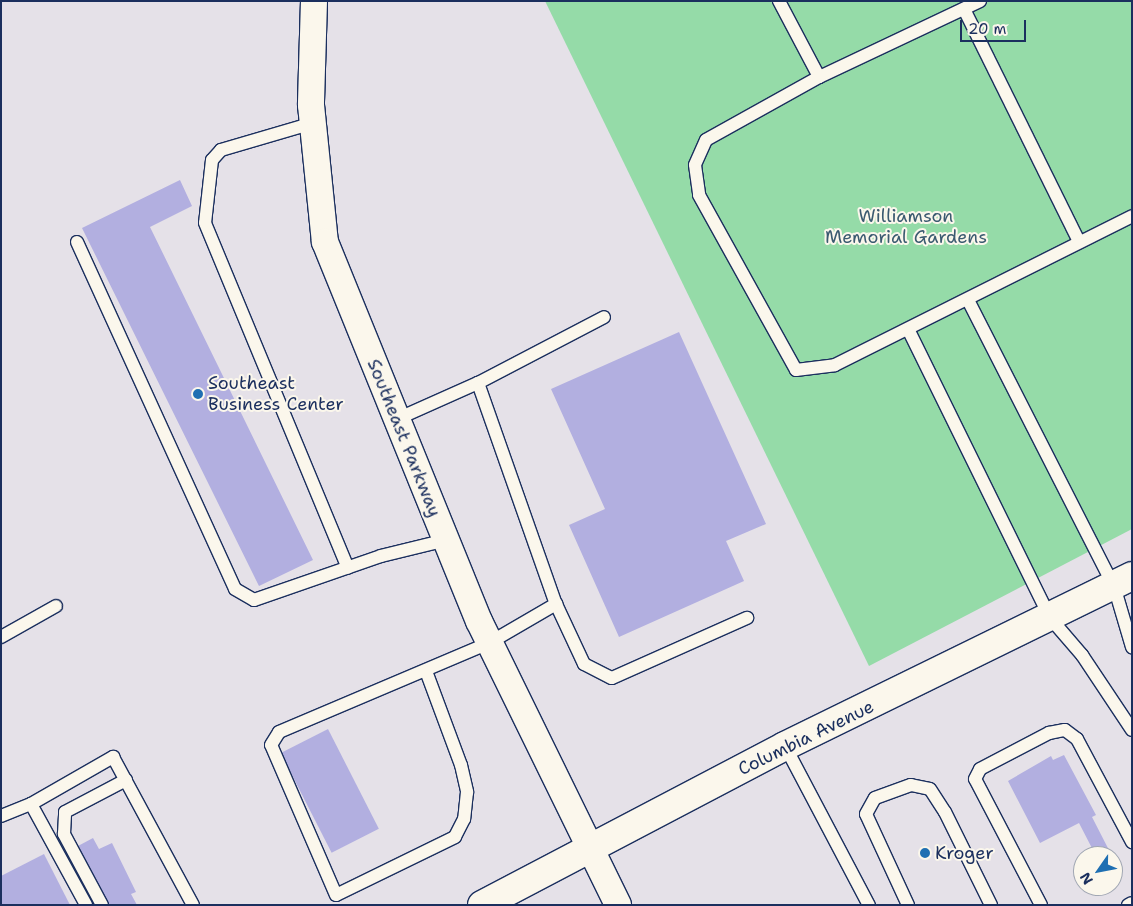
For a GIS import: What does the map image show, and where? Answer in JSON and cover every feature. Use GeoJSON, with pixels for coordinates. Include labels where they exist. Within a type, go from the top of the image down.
{"type":"FeatureCollection","features":[{"type":"Feature","properties":{"kind":"main road","name":"Columbia Avenue"},"geometry":{"type":"LineString","coordinates":[[482,905],[590,851],[785,746],[1052,619],[1123,581]]}},
{"type":"Feature","properties":{"kind":"street","name":"Southeast Parkway"},"geometry":{"type":"LineString","coordinates":[[314,1],[313,123],[325,242],[489,643],[618,905]]}},
{"type":"Feature","properties":{"kind":"lane"},"geometry":{"type":"LineString","coordinates":[[779,1],[819,77]]}},
{"type":"Feature","properties":{"kind":"lane"},"geometry":{"type":"LineString","coordinates":[[980,1],[819,77],[706,140],[695,164],[699,195],[796,370],[835,365],[968,300],[1132,216]]}},
{"type":"Feature","properties":{"kind":"lane"},"geometry":{"type":"LineString","coordinates":[[964,9],[1079,242]]}},
{"type":"Feature","properties":{"kind":"lane"},"geometry":{"type":"LineString","coordinates":[[313,123],[221,150],[212,160],[205,223],[348,568]]}},
{"type":"Feature","properties":{"kind":"lane"},"geometry":{"type":"LineString","coordinates":[[77,242],[236,589],[254,600],[348,568],[446,540]]}},
{"type":"Feature","properties":{"kind":"lane"},"geometry":{"type":"LineString","coordinates":[[968,300],[1123,581],[1132,647]]}},
{"type":"Feature","properties":{"kind":"lane"},"geometry":{"type":"LineString","coordinates":[[397,419],[478,383],[604,317]]}},
{"type":"Feature","properties":{"kind":"lane"},"geometry":{"type":"LineString","coordinates":[[908,329],[1052,619],[1082,655],[1132,730]]}},
{"type":"Feature","properties":{"kind":"lane"},"geometry":{"type":"LineString","coordinates":[[478,383],[556,604],[584,664],[612,678],[747,618]]}},
{"type":"Feature","properties":{"kind":"lane"},"geometry":{"type":"LineString","coordinates":[[426,671],[461,765],[467,792],[464,819],[455,837],[336,895],[271,745],[279,732],[489,643],[556,604]]}},
{"type":"Feature","properties":{"kind":"lane"},"geometry":{"type":"LineString","coordinates":[[1,637],[56,606]]}},
{"type":"Feature","properties":{"kind":"lane"},"geometry":{"type":"LineString","coordinates":[[1041,905],[975,779],[980,770],[1049,733],[1065,730],[1077,739],[1132,842]]}},
{"type":"Feature","properties":{"kind":"lane"},"geometry":{"type":"LineString","coordinates":[[785,746],[870,905]]}},
{"type":"Feature","properties":{"kind":"lane"},"geometry":{"type":"LineString","coordinates":[[1,816],[32,804],[113,757],[192,905]]}},
{"type":"Feature","properties":{"kind":"lane"},"geometry":{"type":"LineString","coordinates":[[102,905],[64,834],[65,812],[126,780]]}},
{"type":"Feature","properties":{"kind":"lane"},"geometry":{"type":"LineString","coordinates":[[908,905],[866,814],[875,798],[912,785],[930,789],[945,812],[991,905]]}},
{"type":"Feature","properties":{"kind":"lane"},"geometry":{"type":"LineString","coordinates":[[32,804],[86,905]]}},
{"type":"Feature","properties":{"kind":"lane"},"geometry":{"type":"LineString","coordinates":[[1128,905],[1132,903]]}},
{"type":"Feature","properties":{"kind":"green space","name":"Williamson Memorial Gardens"},"geometry":{"type":"Polygon","coordinates":[[[545,1],[1132,1],[1132,529],[869,666],[545,1]]]}},
{"type":"Feature","properties":{"kind":"building","name":"Southeast Business Center"},"geometry":{"type":"Polygon","coordinates":[[[180,180],[192,206],[150,227],[313,560],[259,586],[82,228],[180,180]]]}},
{"type":"Feature","properties":{"kind":"building"},"geometry":{"type":"Polygon","coordinates":[[[679,332],[766,524],[726,541],[744,581],[619,637],[569,525],[605,509],[551,389],[679,332]]]}},
{"type":"Feature","properties":{"kind":"building"},"geometry":{"type":"Polygon","coordinates":[[[328,729],[379,829],[332,853],[281,753],[328,729]]]}},
{"type":"Feature","properties":{"kind":"building"},"geometry":{"type":"Polygon","coordinates":[[[1064,755],[1096,815],[1092,817],[1107,846],[1091,846],[1079,823],[1040,843],[1008,781],[1051,756],[1053,760],[1064,755]]]}},
{"type":"Feature","properties":{"kind":"building"},"geometry":{"type":"Polygon","coordinates":[[[93,838],[99,849],[112,843],[136,892],[131,894],[137,905],[106,905],[78,846],[93,838]]]}},
{"type":"Feature","properties":{"kind":"building"},"geometry":{"type":"Polygon","coordinates":[[[44,854],[70,905],[1,905],[1,876],[44,854]]]}},
{"type":"Feature","properties":{"kind":"place","name":"Southeast Business Center"},"geometry":{"type":"Point","coordinates":[198,394]}},
{"type":"Feature","properties":{"kind":"place","name":"Kroger"},"geometry":{"type":"Point","coordinates":[925,853]}}]}
